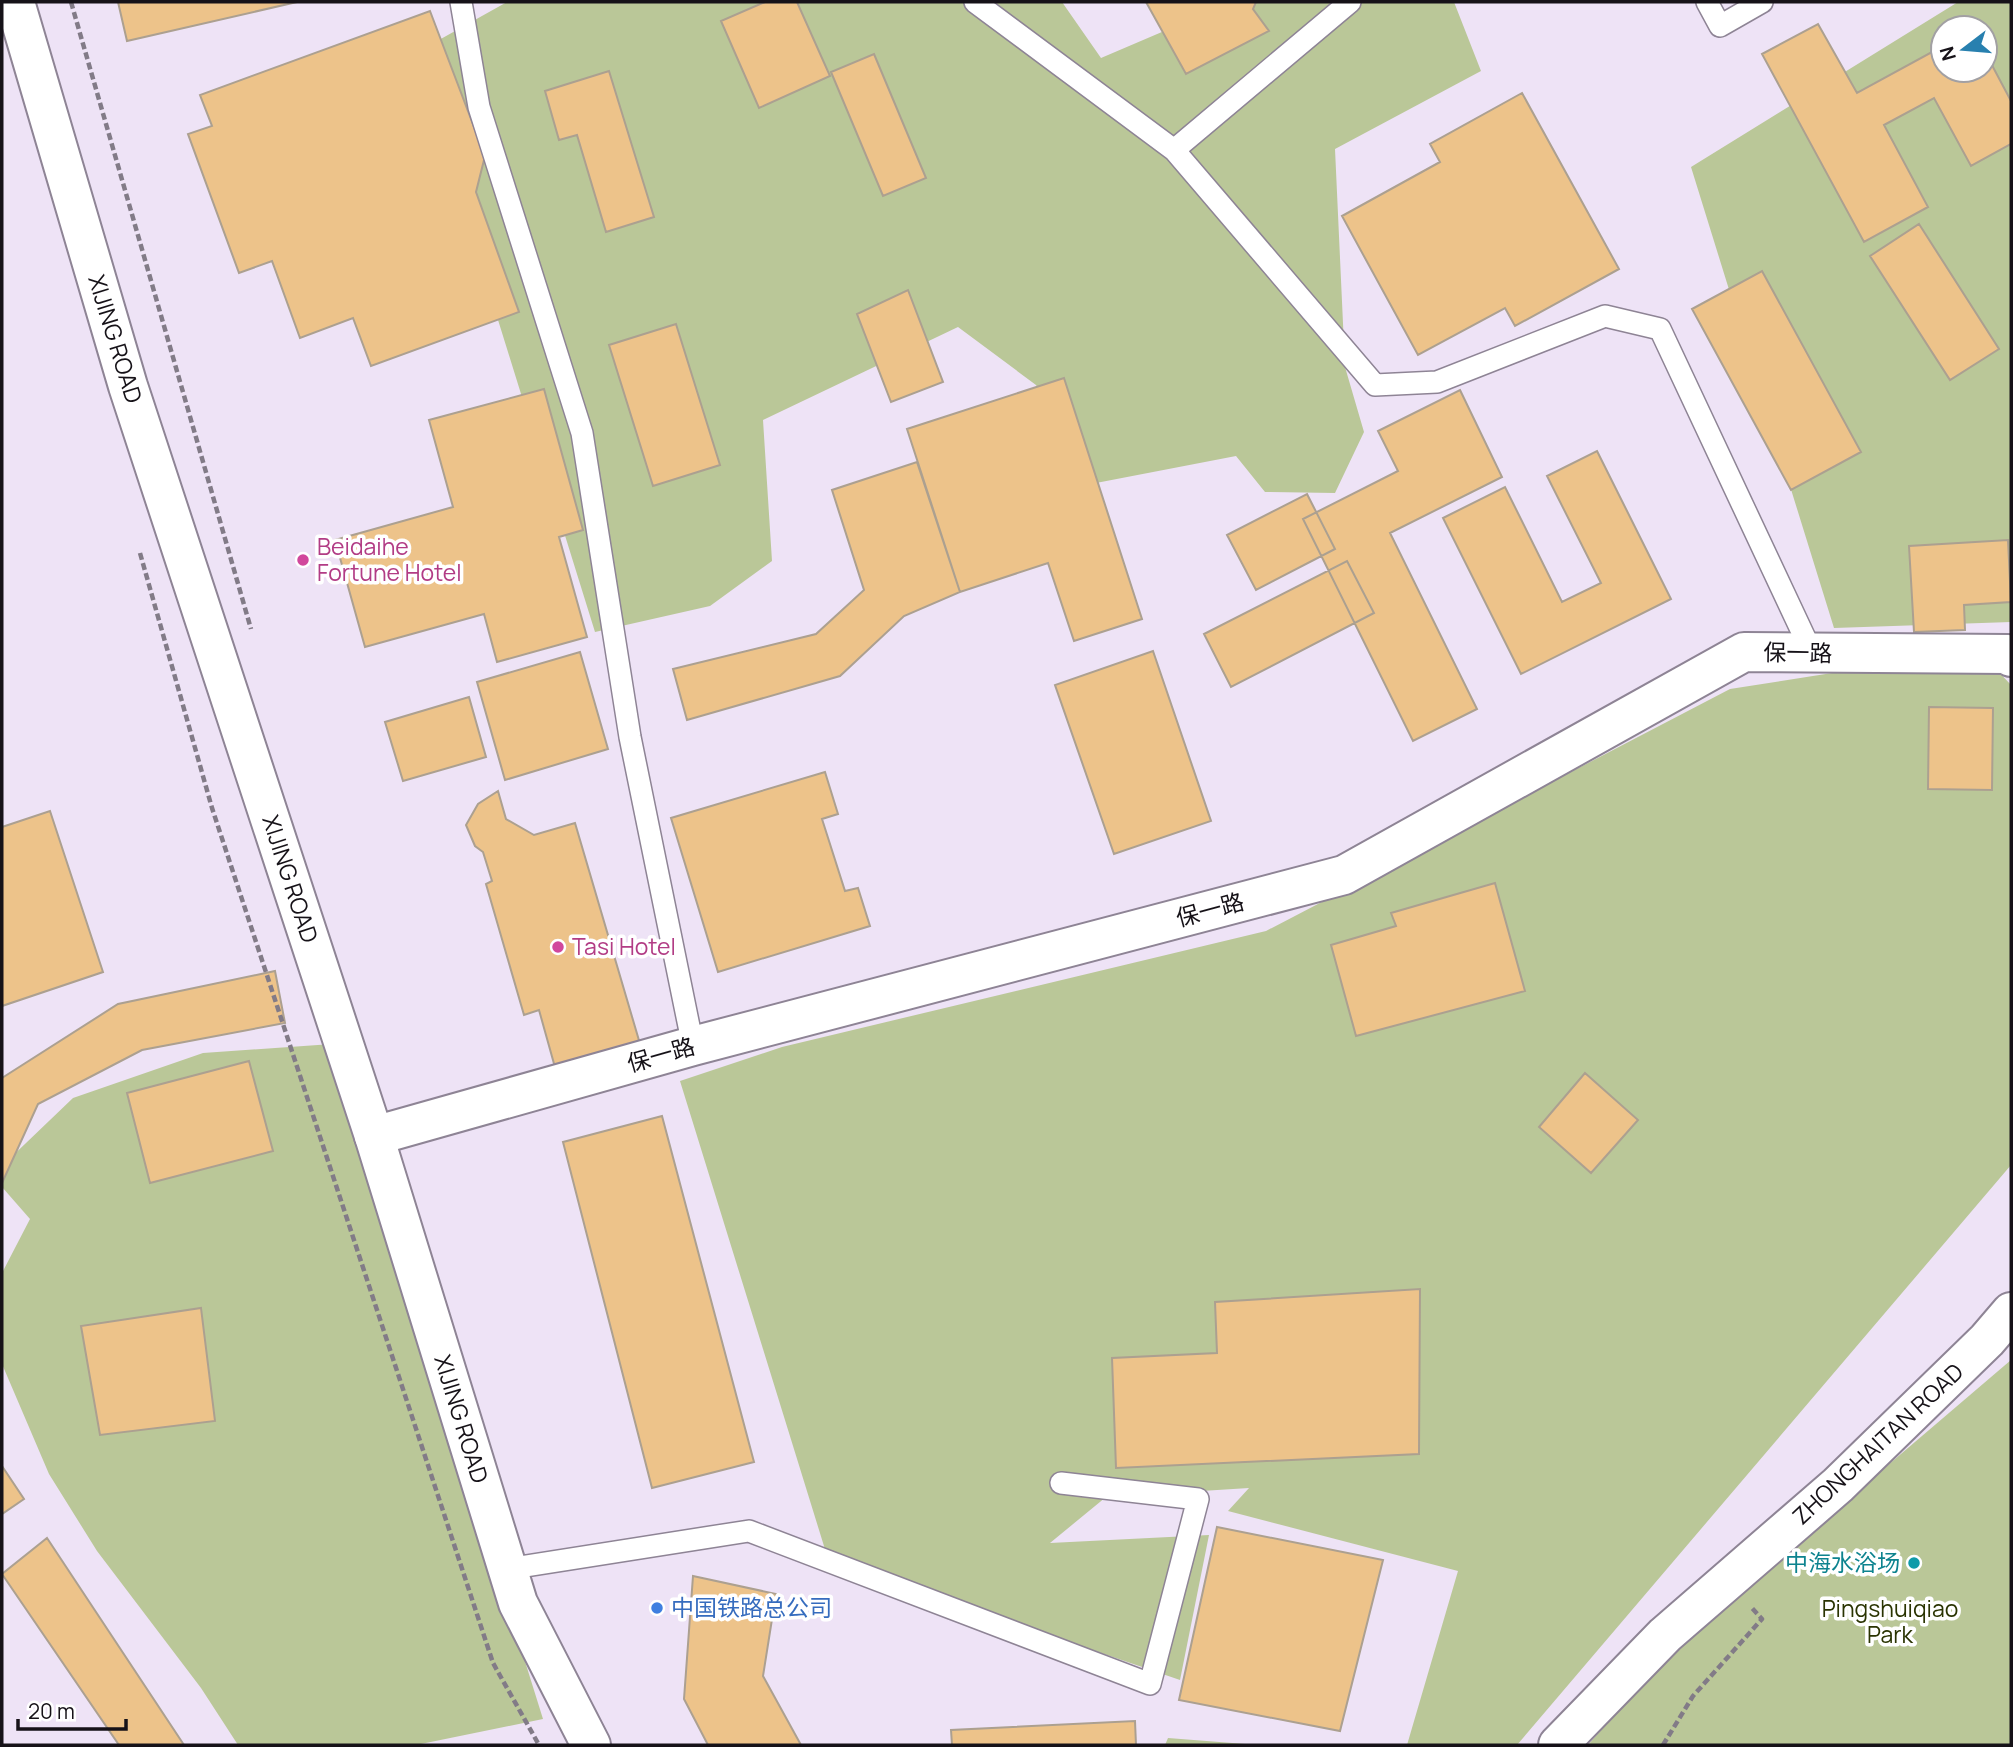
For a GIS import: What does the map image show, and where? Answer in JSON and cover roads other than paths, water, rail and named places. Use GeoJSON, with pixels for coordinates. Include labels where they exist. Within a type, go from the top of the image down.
{"type":"FeatureCollection","features":[{"type":"Feature","properties":{"kind":"main road","name":"XIJING ROAD"},"geometry":{"type":"LineString","coordinates":[[15,2],[133,399],[374,1136],[517,1602],[591,1745]]}},
{"type":"Feature","properties":{"kind":"main road","name":"保一路"},"geometry":{"type":"LineString","coordinates":[[374,1136],[693,1045],[1344,875],[1744,652],[2008,654],[2011,657]]}},
{"type":"Feature","properties":{"kind":"main road","name":"ZHONGHAITAN ROAD"},"geometry":{"type":"LineString","coordinates":[[1558,1745],[1665,1635],[1838,1485],[1987,1340],[2011,1312]]}},
{"type":"Feature","properties":{"kind":"lane"},"geometry":{"type":"LineString","coordinates":[[461,2],[479,107],[582,433],[630,737],[693,1045]]}},
{"type":"Feature","properties":{"kind":"lane"},"geometry":{"type":"LineString","coordinates":[[975,2],[1174,150],[1375,385],[1437,383],[1605,317],[1660,329],[1812,653]]}},
{"type":"Feature","properties":{"kind":"lane"},"geometry":{"type":"LineString","coordinates":[[1174,150],[1350,2]]}},
{"type":"Feature","properties":{"kind":"lane"},"geometry":{"type":"LineString","coordinates":[[1707,2],[1720,26],[1762,2]]}},
{"type":"Feature","properties":{"kind":"lane"},"geometry":{"type":"LineString","coordinates":[[507,1569],[749,1531],[1150,1684],[1198,1499],[1061,1483]]}},
{"type":"Feature","properties":{"kind":"place","name":"Beidaihe Fortune Hotel"},"geometry":{"type":"Point","coordinates":[303,560]}},
{"type":"Feature","properties":{"kind":"place","name":"Tasi Hotel"},"geometry":{"type":"Point","coordinates":[558,947]}},
{"type":"Feature","properties":{"kind":"place","name":"中海水浴场"},"geometry":{"type":"Point","coordinates":[1914,1563]}},
{"type":"Feature","properties":{"kind":"place","name":"中国铁路总公司"},"geometry":{"type":"Point","coordinates":[657,1608]}},
{"type":"Feature","properties":{"kind":"park label","name":"Pingshuiqiao Park"},"geometry":{"type":"Point","coordinates":[1890,1622]}}]}
